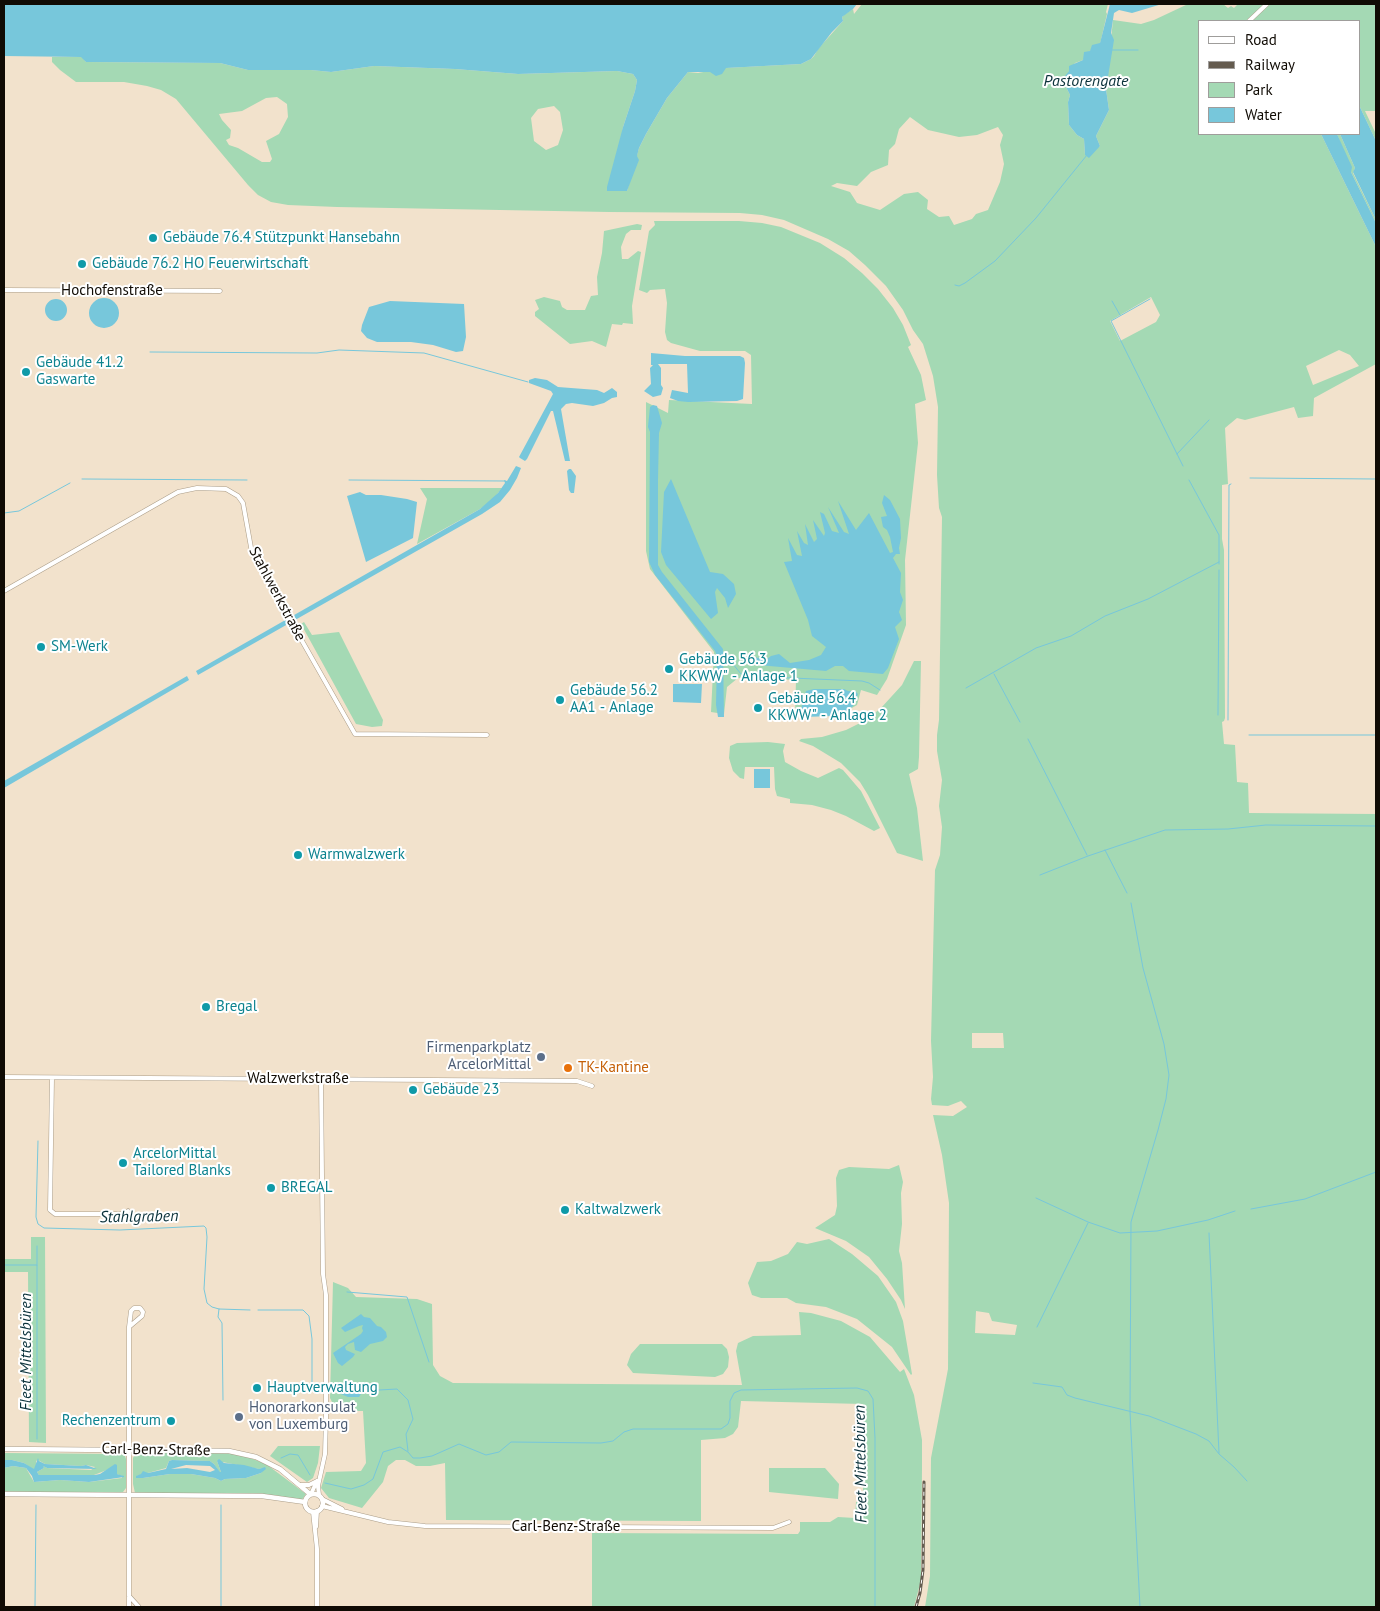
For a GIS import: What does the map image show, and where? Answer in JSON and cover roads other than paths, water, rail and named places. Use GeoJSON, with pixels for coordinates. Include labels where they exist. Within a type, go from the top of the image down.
{"type":"FeatureCollection","features":[{"type":"Feature","properties":{"kind":"street"},"geometry":{"type":"LineString","coordinates":[[1250,20],[1267,4]]}},
{"type":"Feature","properties":{"kind":"street","name":"Hochofenstraße"},"geometry":{"type":"LineString","coordinates":[[4,290],[220,291]]}},
{"type":"Feature","properties":{"kind":"street","name":"Stahlwerkstraße"},"geometry":{"type":"LineString","coordinates":[[4,591],[178,492],[197,488],[226,489],[238,496],[243,503],[252,553],[355,734],[487,735]]}},
{"type":"Feature","properties":{"kind":"street","name":"Walzwerkstraße"},"geometry":{"type":"LineString","coordinates":[[4,1077],[577,1081],[592,1086]]}},
{"type":"Feature","properties":{"kind":"street"},"geometry":{"type":"LineString","coordinates":[[52,1078],[50,1210],[55,1214],[124,1214],[128,1211]]}},
{"type":"Feature","properties":{"kind":"street"},"geometry":{"type":"LineString","coordinates":[[315,1511],[322,1506],[318,1486],[324,1465],[326,1425],[326,1295],[323,1274],[321,1079]]}},
{"type":"Feature","properties":{"kind":"street"},"geometry":{"type":"LineString","coordinates":[[129,1607],[130,1327],[132,1311],[134,1308],[140,1308],[143,1312],[142,1316],[130,1327]]}},
{"type":"Feature","properties":{"kind":"street","name":"Carl-Benz-Straße"},"geometry":{"type":"LineString","coordinates":[[4,1449],[228,1451],[246,1454],[256,1456],[280,1469],[310,1494],[321,1497],[344,1510]]}},
{"type":"Feature","properties":{"kind":"street"},"geometry":{"type":"LineString","coordinates":[[304,1502],[324,1465]]}},
{"type":"Feature","properties":{"kind":"street"},"geometry":{"type":"LineString","coordinates":[[300,1484],[310,1485],[317,1481]]}},
{"type":"Feature","properties":{"kind":"street"},"geometry":{"type":"LineString","coordinates":[[4,1494],[262,1496],[304,1502]]}},
{"type":"Feature","properties":{"kind":"street"},"geometry":{"type":"LineString","coordinates":[[304,1502],[307,1508],[315,1511]]}},
{"type":"Feature","properties":{"kind":"street","name":"Carl-Benz-Straße"},"geometry":{"type":"LineString","coordinates":[[322,1506],[388,1522],[425,1526],[773,1528],[789,1522]]}},
{"type":"Feature","properties":{"kind":"street"},"geometry":{"type":"LineString","coordinates":[[315,1511],[317,1607]]}},
{"type":"Feature","properties":{"kind":"street"},"geometry":{"type":"LineString","coordinates":[[129,1596],[139,1607]]}},
{"type":"Feature","properties":{"kind":"water"},"geometry":{"type":"Polygon","coordinates":[[[4,4],[857,4],[842,17],[843,21],[811,59],[801,64],[726,68],[722,74],[716,76],[710,72],[688,72],[667,98],[646,134],[639,148],[637,156],[639,160],[627,191],[607,191],[623,127],[635,91],[637,80],[633,74],[617,71],[518,74],[374,66],[331,72],[311,70],[248,70],[220,63],[86,62],[81,57],[4,56],[4,4]]]}},
{"type":"Feature","properties":{"kind":"water","name":"Pastorengate"},"geometry":{"type":"Polygon","coordinates":[[[1110,4],[1162,4],[1132,13],[1119,10],[1114,13],[1111,33],[1114,40],[1106,89],[1109,110],[1096,136],[1100,146],[1089,158],[1085,155],[1084,139],[1077,135],[1069,125],[1068,102],[1070,95],[1066,87],[1065,76],[1069,71],[1069,66],[1083,60],[1084,52],[1090,51],[1092,45],[1100,43],[1110,4]]]}},
{"type":"Feature","properties":{"kind":"water"},"geometry":{"type":"Polygon","coordinates":[[[1360,107],[1376,141],[1376,220],[1353,172],[1355,168],[1340,135],[1360,135],[1360,107]]]}},
{"type":"Feature","properties":{"kind":"water"},"geometry":{"type":"Polygon","coordinates":[[[1321,135],[1337,135],[1352,167],[1351,172],[1376,223],[1376,247],[1321,135]]]}},
{"type":"Feature","properties":{"kind":"water"},"geometry":{"type":"Polygon","coordinates":[[[104,298],[114,303],[119,313],[114,323],[104,328],[94,323],[89,313],[94,303],[104,298]]]}},
{"type":"Feature","properties":{"kind":"water"},"geometry":{"type":"Polygon","coordinates":[[[56,299],[64,302],[67,310],[64,318],[56,321],[48,318],[45,310],[48,302],[56,299]]]}},
{"type":"Feature","properties":{"kind":"water"},"geometry":{"type":"Polygon","coordinates":[[[390,301],[464,304],[466,337],[463,351],[456,352],[433,345],[411,342],[377,342],[367,338],[361,331],[369,307],[390,301]]]}},
{"type":"Feature","properties":{"kind":"water"},"geometry":{"type":"Polygon","coordinates":[[[651,353],[685,356],[740,356],[744,358],[743,399],[737,401],[688,402],[670,398],[672,390],[688,393],[687,364],[658,364],[661,368],[661,385],[663,388],[661,395],[653,397],[644,391],[651,384],[650,368],[653,365],[651,365],[651,353]]]}},
{"type":"Feature","properties":{"kind":"water"},"geometry":{"type":"Polygon","coordinates":[[[535,378],[547,380],[558,387],[597,390],[604,393],[612,388],[617,392],[617,397],[604,403],[593,406],[572,403],[566,404],[561,409],[570,461],[565,461],[553,411],[551,411],[527,459],[525,461],[519,457],[553,394],[551,391],[529,383],[529,380],[535,378]]]}},
{"type":"Feature","properties":{"kind":"water"},"geometry":{"type":"Polygon","coordinates":[[[653,405],[657,406],[662,423],[659,433],[658,565],[723,649],[724,717],[718,717],[716,705],[717,656],[715,651],[655,575],[649,562],[650,432],[648,427],[650,407],[653,405]]]}},
{"type":"Feature","properties":{"kind":"water"},"geometry":{"type":"Polygon","coordinates":[[[516,466],[521,468],[510,490],[500,502],[482,514],[198,675],[196,671],[480,509],[498,493],[505,483],[504,480],[507,481],[516,466]]]}},
{"type":"Feature","properties":{"kind":"water"},"geometry":{"type":"Polygon","coordinates":[[[569,469],[576,476],[574,493],[571,493],[569,490],[567,471],[569,469]]]}},
{"type":"Feature","properties":{"kind":"water"},"geometry":{"type":"Polygon","coordinates":[[[671,479],[710,572],[723,574],[734,584],[736,594],[728,608],[725,598],[717,588],[715,592],[718,613],[711,619],[666,565],[661,552],[664,492],[671,479]]]}},
{"type":"Feature","properties":{"kind":"water"},"geometry":{"type":"Polygon","coordinates":[[[360,492],[366,495],[381,495],[417,502],[413,538],[366,562],[347,496],[360,492]]]}},
{"type":"Feature","properties":{"kind":"water"},"geometry":{"type":"Polygon","coordinates":[[[884,495],[890,500],[900,519],[900,554],[896,554],[893,558],[901,573],[900,592],[903,600],[899,612],[902,620],[895,627],[899,639],[888,668],[883,674],[849,671],[843,666],[835,666],[826,671],[758,665],[749,661],[752,657],[767,659],[779,654],[790,663],[809,660],[821,655],[826,647],[812,636],[808,620],[784,562],[792,561],[788,538],[797,555],[802,556],[797,531],[804,543],[808,545],[805,524],[814,542],[817,539],[813,520],[824,536],[820,512],[824,514],[832,531],[839,533],[828,507],[844,532],[849,534],[838,501],[856,530],[869,513],[890,553],[893,552],[890,537],[887,530],[883,527],[881,517],[887,516],[882,503],[884,495]]]}},
{"type":"Feature","properties":{"kind":"water"},"geometry":{"type":"Polygon","coordinates":[[[187,676],[189,680],[4,788],[4,781],[187,676]]]}},
{"type":"Feature","properties":{"kind":"water"},"geometry":{"type":"Polygon","coordinates":[[[673,684],[702,684],[701,703],[673,702],[673,684]]]}},
{"type":"Feature","properties":{"kind":"water"},"geometry":{"type":"Polygon","coordinates":[[[814,689],[844,689],[855,691],[858,694],[853,706],[843,715],[801,717],[801,709],[806,691],[814,689]]]}},
{"type":"Feature","properties":{"kind":"water"},"geometry":{"type":"Polygon","coordinates":[[[754,769],[770,769],[770,788],[754,788],[754,769]]]}},
{"type":"Feature","properties":{"kind":"water"},"geometry":{"type":"Polygon","coordinates":[[[361,1314],[364,1317],[370,1318],[377,1326],[381,1327],[386,1332],[387,1337],[383,1341],[370,1344],[361,1352],[355,1350],[354,1342],[348,1344],[345,1347],[346,1350],[355,1354],[342,1366],[338,1363],[333,1353],[361,1334],[363,1325],[345,1332],[341,1328],[361,1314]]]}},
{"type":"Feature","properties":{"kind":"water"},"geometry":{"type":"Polygon","coordinates":[[[340,1386],[358,1386],[363,1391],[359,1397],[348,1397],[334,1391],[340,1386]]]}},
{"type":"Feature","properties":{"kind":"water"},"geometry":{"type":"Polygon","coordinates":[[[38,1458],[39,1461],[45,1464],[86,1465],[97,1469],[47,1468],[43,1466],[44,1468],[37,1472],[39,1475],[95,1475],[100,1474],[115,1464],[117,1465],[117,1474],[124,1477],[89,1482],[60,1480],[34,1482],[26,1468],[13,1466],[4,1468],[4,1460],[12,1460],[24,1463],[34,1469],[38,1458]]]}},
{"type":"Feature","properties":{"kind":"water"},"geometry":{"type":"Polygon","coordinates":[[[219,1459],[224,1463],[259,1469],[265,1467],[266,1469],[261,1473],[246,1478],[225,1479],[221,1481],[215,1478],[191,1474],[170,1474],[136,1478],[143,1471],[148,1473],[166,1469],[169,1461],[172,1460],[210,1461],[221,1472],[217,1461],[219,1459]],[[186,1465],[171,1469],[187,1468],[210,1472],[215,1470],[210,1466],[186,1465]]]}},
{"type":"Feature","properties":{"kind":"waterway"},"geometry":{"type":"LineString","coordinates":[[1112,50],[1138,50]]}},
{"type":"Feature","properties":{"kind":"waterway"},"geometry":{"type":"LineString","coordinates":[[955,285],[959,286],[965,283],[995,261],[1036,218],[1087,155]]}},
{"type":"Feature","properties":{"kind":"waterway"},"geometry":{"type":"LineString","coordinates":[[1150,299],[1111,321],[1183,466]]}},
{"type":"Feature","properties":{"kind":"waterway"},"geometry":{"type":"LineString","coordinates":[[1112,301],[1120,315]]}},
{"type":"Feature","properties":{"kind":"waterway"},"geometry":{"type":"LineString","coordinates":[[150,352],[317,353],[339,350],[424,353],[528,382]]}},
{"type":"Feature","properties":{"kind":"waterway"},"geometry":{"type":"LineString","coordinates":[[1177,454],[1209,420]]}},
{"type":"Feature","properties":{"kind":"waterway"},"geometry":{"type":"LineString","coordinates":[[1250,478],[1376,479]]}},
{"type":"Feature","properties":{"kind":"waterway"},"geometry":{"type":"LineString","coordinates":[[82,479],[247,480]]}},
{"type":"Feature","properties":{"kind":"waterway"},"geometry":{"type":"LineString","coordinates":[[349,480],[505,481]]}},
{"type":"Feature","properties":{"kind":"waterway"},"geometry":{"type":"LineString","coordinates":[[1189,480],[1219,535],[1219,564]]}},
{"type":"Feature","properties":{"kind":"waterway"},"geometry":{"type":"LineString","coordinates":[[4,513],[19,511],[70,483]]}},
{"type":"Feature","properties":{"kind":"waterway"},"geometry":{"type":"LineString","coordinates":[[1228,720],[1229,485],[1231,484]]}},
{"type":"Feature","properties":{"kind":"waterway"},"geometry":{"type":"LineString","coordinates":[[966,688],[1036,648],[1071,636],[1105,616],[1148,599],[1219,562]]}},
{"type":"Feature","properties":{"kind":"waterway"},"geometry":{"type":"LineString","coordinates":[[1218,715],[1219,570]]}},
{"type":"Feature","properties":{"kind":"waterway"},"geometry":{"type":"LineString","coordinates":[[724,653],[741,674],[745,676],[862,681],[880,690]]}},
{"type":"Feature","properties":{"kind":"waterway"},"geometry":{"type":"LineString","coordinates":[[994,674],[1020,722]]}},
{"type":"Feature","properties":{"kind":"waterway"},"geometry":{"type":"LineString","coordinates":[[1249,735],[1376,735]]}},
{"type":"Feature","properties":{"kind":"waterway"},"geometry":{"type":"LineString","coordinates":[[1028,739],[1087,855]]}},
{"type":"Feature","properties":{"kind":"waterway"},"geometry":{"type":"LineString","coordinates":[[1040,875],[1088,856],[1165,830],[1228,829],[1266,825],[1376,826]]}},
{"type":"Feature","properties":{"kind":"waterway"},"geometry":{"type":"LineString","coordinates":[[1105,850],[1127,893]]}},
{"type":"Feature","properties":{"kind":"waterway"},"geometry":{"type":"LineString","coordinates":[[1131,903],[1143,968],[1164,1044],[1169,1075],[1166,1099],[1158,1130],[1131,1222],[1130,1412],[1140,1607]]}},
{"type":"Feature","properties":{"kind":"waterway","name":"Stahlgraben"},"geometry":{"type":"LineString","coordinates":[[38,1141],[36,1217],[38,1224],[44,1228],[120,1230],[204,1226],[207,1237],[204,1289],[207,1303],[219,1309],[250,1310]]}},
{"type":"Feature","properties":{"kind":"waterway"},"geometry":{"type":"LineString","coordinates":[[1251,1209],[1305,1199],[1376,1172]]}},
{"type":"Feature","properties":{"kind":"waterway"},"geometry":{"type":"LineString","coordinates":[[1036,1198],[1088,1222],[1120,1233],[1157,1231],[1208,1220],[1235,1211]]}},
{"type":"Feature","properties":{"kind":"waterway"},"geometry":{"type":"LineString","coordinates":[[1037,1327],[1088,1223]]}},
{"type":"Feature","properties":{"kind":"waterway"},"geometry":{"type":"LineString","coordinates":[[1209,1233],[1219,1453]]}},
{"type":"Feature","properties":{"kind":"waterway","name":"Fleet Mittelsbüren"},"geometry":{"type":"LineString","coordinates":[[37,1246],[37,1265]]}},
{"type":"Feature","properties":{"kind":"waterway","name":"Fleet Mittelsbüren"},"geometry":{"type":"LineString","coordinates":[[4,1265],[37,1265],[37,1439]]}},
{"type":"Feature","properties":{"kind":"waterway"},"geometry":{"type":"LineString","coordinates":[[347,1292],[407,1297],[429,1362]]}},
{"type":"Feature","properties":{"kind":"waterway","name":"Fleet Mittelsbüren"},"geometry":{"type":"LineString","coordinates":[[219,1309],[218,1317],[222,1323],[223,1400]]}},
{"type":"Feature","properties":{"kind":"waterway","name":"Stahlgraben"},"geometry":{"type":"LineString","coordinates":[[258,1310],[303,1310],[309,1316],[312,1339],[312,1386]]}},
{"type":"Feature","properties":{"kind":"waterway"},"geometry":{"type":"LineString","coordinates":[[1033,1383],[1062,1387],[1067,1395],[1075,1398],[1149,1416],[1196,1434],[1209,1441],[1219,1454],[1247,1481]]}},
{"type":"Feature","properties":{"kind":"waterway","name":"Fleet Mittelsbüren"},"geometry":{"type":"LineString","coordinates":[[325,1483],[351,1489],[364,1485],[373,1479],[383,1452],[400,1447],[413,1458],[432,1456],[459,1444],[486,1455],[499,1452],[511,1442],[601,1443],[613,1441],[624,1432],[633,1429],[721,1429],[728,1424],[730,1401],[734,1393],[741,1390],[857,1388],[868,1391],[873,1399],[875,1438],[875,1607]]}},
{"type":"Feature","properties":{"kind":"waterway","name":"Stahlgraben"},"geometry":{"type":"LineString","coordinates":[[362,1391],[397,1389],[408,1400],[413,1419],[406,1434],[408,1451]]}},
{"type":"Feature","properties":{"kind":"waterway","name":"Fleet Mittelsbüren"},"geometry":{"type":"LineString","coordinates":[[281,1458],[290,1454],[298,1455],[310,1475]]}},
{"type":"Feature","properties":{"kind":"waterway","name":"Fleet Mittelsbüren"},"geometry":{"type":"LineString","coordinates":[[35,1607],[36,1505]]}},
{"type":"Feature","properties":{"kind":"waterway","name":"Fleet Mittelsbüren"},"geometry":{"type":"LineString","coordinates":[[221,1505],[221,1607]]}},
{"type":"Feature","properties":{"kind":"railway"},"geometry":{"type":"LineString","coordinates":[[916,1607],[923,1570],[924,1482]]}},
{"type":"Feature","properties":{"kind":"place","name":"Gebäude 76.4 Stützpunkt Hansebahn"},"geometry":{"type":"Point","coordinates":[153,238]}},
{"type":"Feature","properties":{"kind":"place","name":"Gebäude 76.2 HO Feuerwirtschaft"},"geometry":{"type":"Point","coordinates":[82,264]}},
{"type":"Feature","properties":{"kind":"place","name":"Gebäude 41.2 Gaswarte"},"geometry":{"type":"Point","coordinates":[26,372]}},
{"type":"Feature","properties":{"kind":"place","name":"SM-Werk"},"geometry":{"type":"Point","coordinates":[41,647]}},
{"type":"Feature","properties":{"kind":"place","name":"Gebäude 56.3 KKWW\" - Anlage 1"},"geometry":{"type":"Point","coordinates":[669,669]}},
{"type":"Feature","properties":{"kind":"place","name":"Gebäude 56.2 AA1 - Anlage"},"geometry":{"type":"Point","coordinates":[560,700]}},
{"type":"Feature","properties":{"kind":"place","name":"Gebäude 56.4 KKWW\" - Anlage 2"},"geometry":{"type":"Point","coordinates":[758,708]}},
{"type":"Feature","properties":{"kind":"place","name":"Warmwalzwerk"},"geometry":{"type":"Point","coordinates":[298,855]}},
{"type":"Feature","properties":{"kind":"place","name":"Bregal"},"geometry":{"type":"Point","coordinates":[206,1007]}},
{"type":"Feature","properties":{"kind":"place","name":"Firmenparkplatz ArcelorMittal"},"geometry":{"type":"Point","coordinates":[541,1057]}},
{"type":"Feature","properties":{"kind":"place","name":"TK-Kantine"},"geometry":{"type":"Point","coordinates":[568,1068]}},
{"type":"Feature","properties":{"kind":"place","name":"Gebäude 23"},"geometry":{"type":"Point","coordinates":[413,1090]}},
{"type":"Feature","properties":{"kind":"place","name":"ArcelorMittal Tailored Blanks"},"geometry":{"type":"Point","coordinates":[123,1163]}},
{"type":"Feature","properties":{"kind":"place","name":"BREGAL"},"geometry":{"type":"Point","coordinates":[271,1188]}},
{"type":"Feature","properties":{"kind":"place","name":"Kaltwalzwerk"},"geometry":{"type":"Point","coordinates":[565,1210]}},
{"type":"Feature","properties":{"kind":"place","name":"Hauptverwaltung"},"geometry":{"type":"Point","coordinates":[257,1388]}},
{"type":"Feature","properties":{"kind":"place","name":"Honorarkonsulat von Luxemburg"},"geometry":{"type":"Point","coordinates":[239,1417]}},
{"type":"Feature","properties":{"kind":"place","name":"Rechenzentrum"},"geometry":{"type":"Point","coordinates":[171,1421]}}]}
